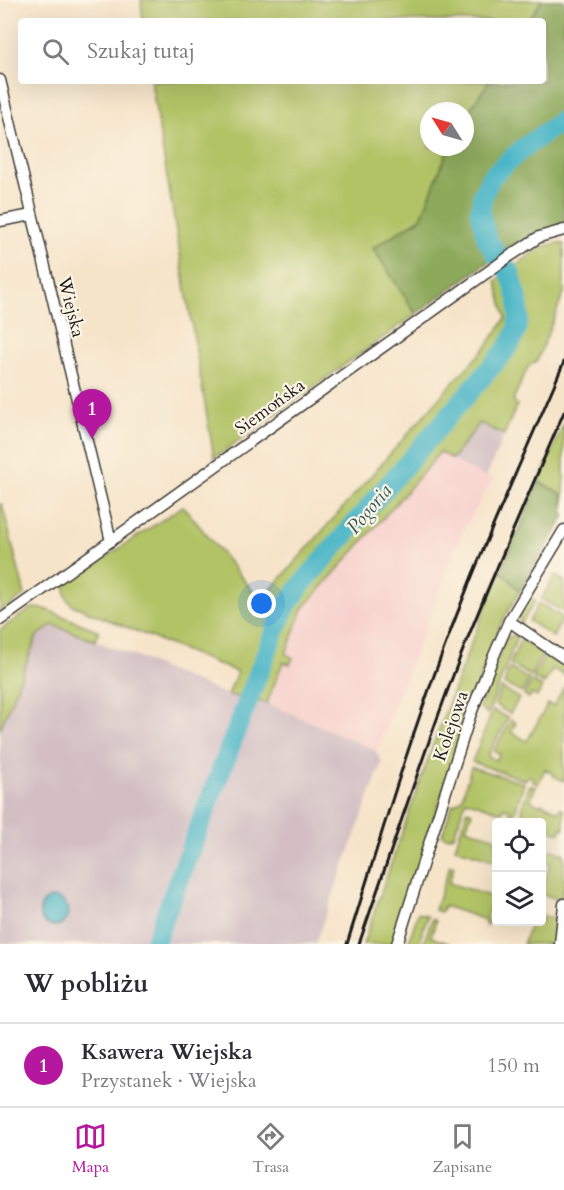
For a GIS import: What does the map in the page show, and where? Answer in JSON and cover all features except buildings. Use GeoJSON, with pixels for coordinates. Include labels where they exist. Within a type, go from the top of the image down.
{"type":"FeatureCollection","features":[{"type":"Feature","properties":{"kind":"street","name":"Wiejska"},"geometry":{"type":"LineString","coordinates":[[0,80],[111,542]]}},
{"type":"Feature","properties":{"kind":"street"},"geometry":{"type":"LineString","coordinates":[[0,221],[32,215]]}},
{"type":"Feature","properties":{"kind":"street","name":"Siemońska"},"geometry":{"type":"LineString","coordinates":[[0,620],[510,256],[539,237],[564,230]]}},
{"type":"Feature","properties":{"kind":"street","name":"Kolejowa"},"geometry":{"type":"LineString","coordinates":[[397,944],[470,716],[492,660],[509,621],[564,530]]}},
{"type":"Feature","properties":{"kind":"street"},"geometry":{"type":"LineString","coordinates":[[509,621],[564,658]]}},
{"type":"Feature","properties":{"kind":"street"},"geometry":{"type":"LineString","coordinates":[[560,944],[564,904]]}},
{"type":"Feature","properties":{"kind":"shaded area"},"geometry":{"type":"Polygon","coordinates":[[[480,423],[504,435],[486,477],[452,459],[480,423]]]}},
{"type":"Feature","properties":{"kind":"shaded area"},"geometry":{"type":"Polygon","coordinates":[[[440,451],[463,466],[493,479],[462,533],[378,748],[375,750],[267,703],[283,662],[292,657],[286,654],[303,609],[440,451]]]}},
{"type":"Feature","properties":{"kind":"shaded area"},"geometry":{"type":"Polygon","coordinates":[[[53,625],[228,695],[267,703],[375,750],[382,762],[315,944],[0,944],[0,730],[37,636],[53,625]]]}},
{"type":"Feature","properties":{"kind":"green space"},"geometry":{"type":"Polygon","coordinates":[[[141,0],[542,0],[530,18],[143,18],[141,0]]]}},
{"type":"Feature","properties":{"kind":"green space"},"geometry":{"type":"Polygon","coordinates":[[[542,0],[564,0],[564,228],[538,234],[508,248],[416,314],[373,248],[421,218],[445,156],[474,156],[474,104],[487,84],[546,84],[546,18],[530,18],[542,0]]]}},
{"type":"Feature","properties":{"kind":"green space"},"geometry":{"type":"Polygon","coordinates":[[[152,84],[487,84],[474,104],[420,102],[420,156],[445,156],[421,218],[373,248],[416,314],[214,458],[152,84]]]}},
{"type":"Feature","properties":{"kind":"green space"},"geometry":{"type":"Polygon","coordinates":[[[564,244],[564,293],[537,361],[528,367],[513,400],[517,405],[504,435],[480,423],[452,459],[440,452],[303,609],[286,654],[293,658],[290,664],[283,662],[267,703],[228,695],[237,672],[72,605],[68,601],[65,593],[66,584],[183,506],[261,601],[486,347],[506,318],[496,281],[541,247],[564,244]]]}},
{"type":"Feature","properties":{"kind":"green space"},"geometry":{"type":"Polygon","coordinates":[[[564,423],[564,508],[562,494],[539,482],[564,423]]]}},
{"type":"Feature","properties":{"kind":"green space"},"geometry":{"type":"Polygon","coordinates":[[[539,482],[562,494],[564,517],[520,591],[500,572],[539,482]]]}},
{"type":"Feature","properties":{"kind":"green space"},"geometry":{"type":"Polygon","coordinates":[[[0,504],[2,504],[25,595],[0,612],[0,504]]]}},
{"type":"Feature","properties":{"kind":"green space"},"geometry":{"type":"Polygon","coordinates":[[[500,572],[520,591],[501,623],[482,673],[393,944],[363,944],[446,710],[500,572]]]}},
{"type":"Feature","properties":{"kind":"green space"},"geometry":{"type":"Polygon","coordinates":[[[555,576],[564,581],[564,612],[541,599],[555,576]]]}},
{"type":"Feature","properties":{"kind":"green space"},"geometry":{"type":"Polygon","coordinates":[[[528,597],[535,601],[521,624],[519,613],[528,597]]]}},
{"type":"Feature","properties":{"kind":"green space"},"geometry":{"type":"Polygon","coordinates":[[[539,603],[563,618],[553,637],[529,621],[539,603]]]}},
{"type":"Feature","properties":{"kind":"green space"},"geometry":{"type":"Polygon","coordinates":[[[32,608],[45,609],[99,631],[95,641],[53,625],[37,636],[0,730],[0,630],[32,608]]]}},
{"type":"Feature","properties":{"kind":"green space"},"geometry":{"type":"Polygon","coordinates":[[[518,634],[488,714],[479,708],[504,642],[508,637],[518,634]]]}},
{"type":"Feature","properties":{"kind":"green space"},"geometry":{"type":"Polygon","coordinates":[[[521,639],[543,653],[531,676],[510,664],[521,639]]]}},
{"type":"Feature","properties":{"kind":"green space"},"geometry":{"type":"Polygon","coordinates":[[[547,652],[564,664],[564,675],[553,669],[544,684],[533,678],[547,652]]]}},
{"type":"Feature","properties":{"kind":"green space"},"geometry":{"type":"Polygon","coordinates":[[[509,668],[529,679],[522,693],[504,684],[509,668]]]}},
{"type":"Feature","properties":{"kind":"green space"},"geometry":{"type":"Polygon","coordinates":[[[531,681],[542,687],[537,697],[532,694],[529,698],[524,695],[531,681]]]}},
{"type":"Feature","properties":{"kind":"green space"},"geometry":{"type":"Polygon","coordinates":[[[564,687],[564,781],[545,769],[538,784],[532,781],[533,777],[528,776],[525,780],[472,762],[493,710],[508,718],[488,756],[496,760],[500,754],[494,751],[511,720],[516,723],[511,732],[527,741],[548,704],[554,706],[564,687]]]}},
{"type":"Feature","properties":{"kind":"green space"},"geometry":{"type":"Polygon","coordinates":[[[501,688],[519,698],[510,714],[495,705],[501,688]]]}},
{"type":"Feature","properties":{"kind":"green space"},"geometry":{"type":"Polygon","coordinates":[[[471,767],[524,783],[515,812],[512,816],[511,810],[504,808],[501,812],[466,800],[454,835],[445,837],[442,835],[452,805],[462,798],[471,767]]]}},
{"type":"Feature","properties":{"kind":"green space"},"geometry":{"type":"Polygon","coordinates":[[[530,785],[536,787],[530,800],[558,811],[560,808],[564,810],[564,829],[561,828],[560,833],[550,830],[551,825],[546,823],[546,818],[523,818],[525,797],[530,785]]]}},
{"type":"Feature","properties":{"kind":"green space"},"geometry":{"type":"Polygon","coordinates":[[[467,810],[472,812],[466,828],[492,837],[492,860],[455,848],[467,810]]]}},
{"type":"Feature","properties":{"kind":"green space"},"geometry":{"type":"Polygon","coordinates":[[[546,848],[564,854],[564,886],[560,900],[546,895],[546,878],[550,863],[546,862],[546,848]]]}},
{"type":"Feature","properties":{"kind":"green space"},"geometry":{"type":"Polygon","coordinates":[[[450,865],[454,866],[449,883],[492,897],[492,903],[486,916],[488,921],[486,926],[483,919],[444,906],[441,912],[435,910],[450,865]]]}},
{"type":"Feature","properties":{"kind":"green space"},"geometry":{"type":"Polygon","coordinates":[[[418,913],[428,916],[418,944],[408,944],[418,913]]]}},
{"type":"Feature","properties":{"kind":"green space"},"geometry":{"type":"Polygon","coordinates":[[[546,917],[555,920],[553,944],[523,944],[530,926],[546,926],[546,917]]]}},
{"type":"Feature","properties":{"kind":"green space"},"geometry":{"type":"Polygon","coordinates":[[[432,919],[436,921],[431,937],[450,944],[423,944],[432,919]]]}},
{"type":"Feature","properties":{"kind":"water"},"geometry":{"type":"Polygon","coordinates":[[[54,898],[64,902],[68,912],[64,922],[54,926],[44,922],[40,912],[44,902],[54,898]]]}},
{"type":"Feature","properties":{"kind":"waterway","name":"Pogoria"},"geometry":{"type":"LineString","coordinates":[[154,944],[286,607],[302,584],[512,341],[519,317],[518,300],[511,275],[487,240],[480,212],[483,194],[492,176],[521,150],[564,119]]}},
{"type":"Feature","properties":{"kind":"railway"},"geometry":{"type":"LineString","coordinates":[[347,944],[405,760],[443,651],[486,542],[564,362]]}},
{"type":"Feature","properties":{"kind":"railway"},"geometry":{"type":"LineString","coordinates":[[359,944],[459,660],[564,412]]}},
{"type":"Feature","properties":{"kind":"place","name":"Ksawera Wiejska"},"geometry":{"type":"Point","coordinates":[92,439]}}]}
